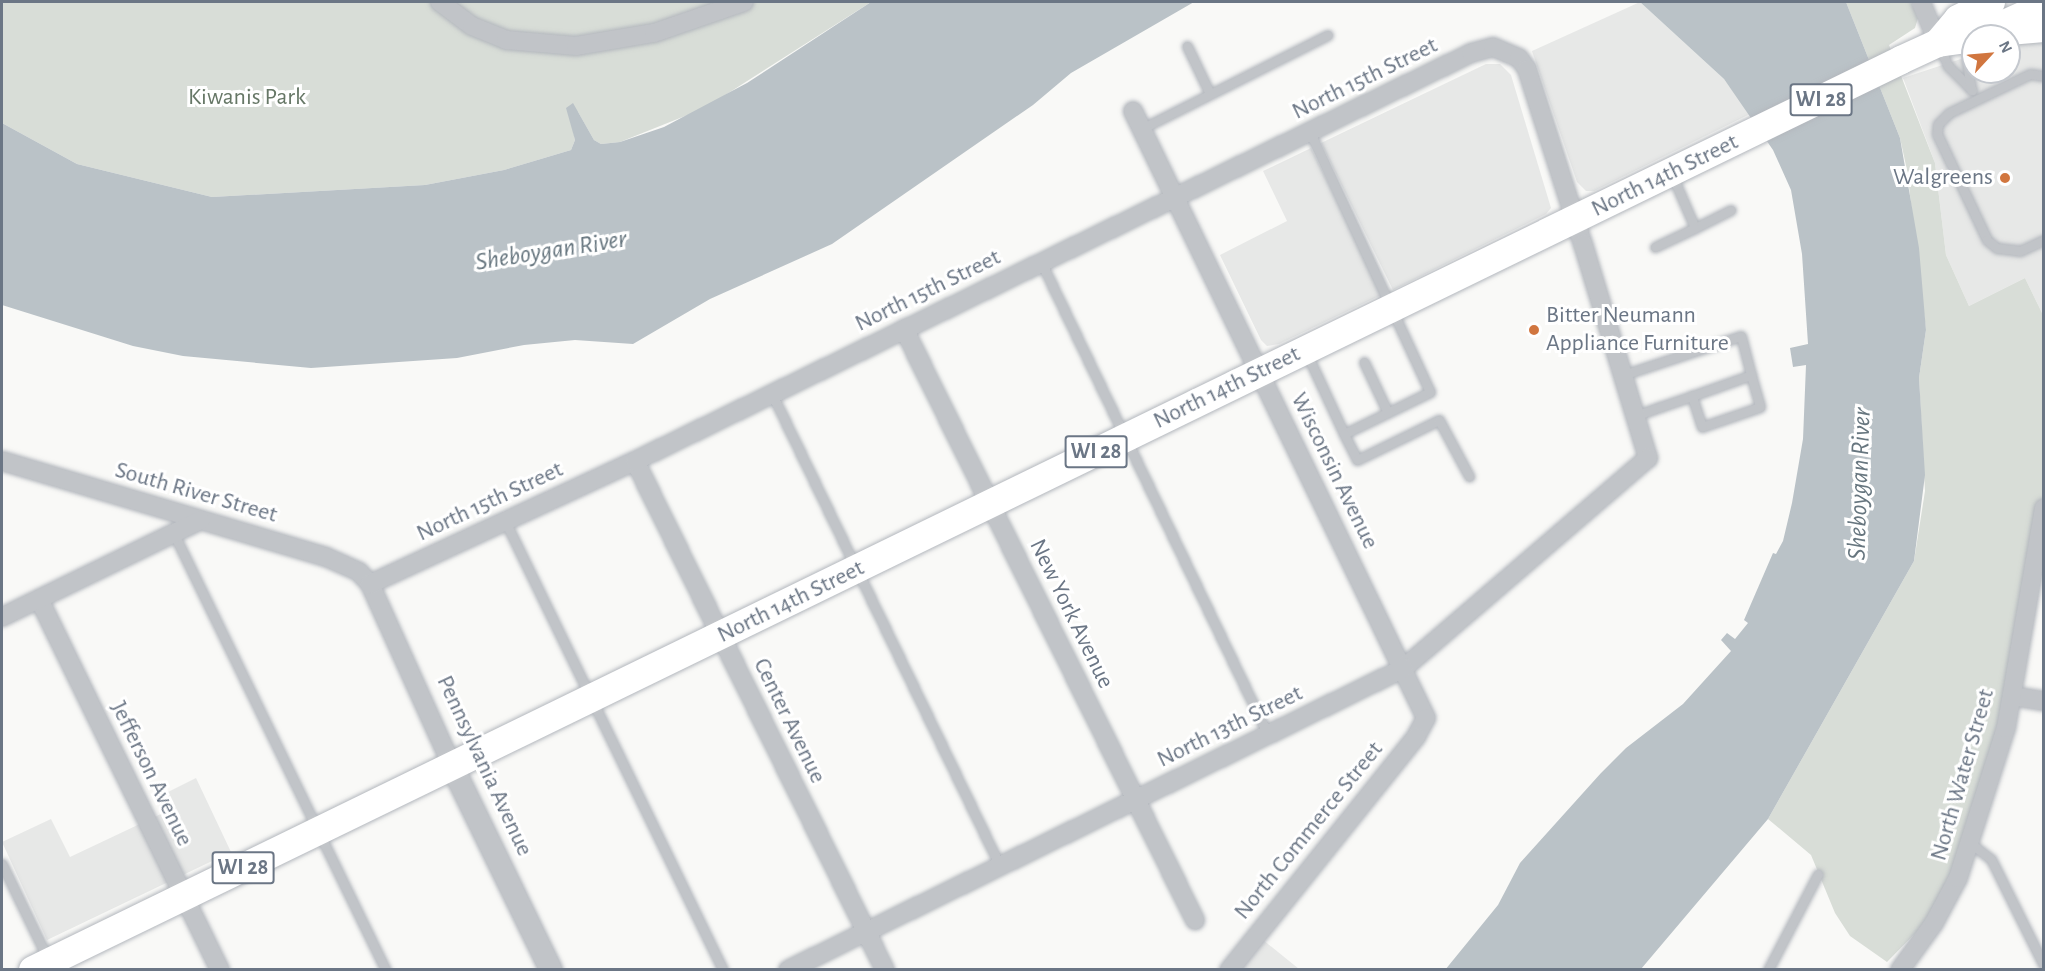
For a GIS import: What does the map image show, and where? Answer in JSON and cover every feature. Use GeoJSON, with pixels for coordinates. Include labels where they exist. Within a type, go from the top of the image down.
{"type":"FeatureCollection","features":[{"type":"Feature","properties":{"kind":"main road","name":"North 14th Street"},"geometry":{"type":"LineString","coordinates":[[1938,43],[1958,19],[1991,2]]}},
{"type":"Feature","properties":{"kind":"main road","name":"North 14th Street"},"geometry":{"type":"LineString","coordinates":[[2007,24],[2043,6]]}},
{"type":"Feature","properties":{"kind":"main road"},"geometry":{"type":"LineString","coordinates":[[2021,32],[2043,29]]}},
{"type":"Feature","properties":{"kind":"main road","name":"North 14th Street"},"geometry":{"type":"LineString","coordinates":[[452,766],[1901,60],[1938,43],[1961,40]]}},
{"type":"Feature","properties":{"kind":"main road","name":"WI 28"},"geometry":{"type":"LineString","coordinates":[[45,967],[184,896],[452,766]]}},
{"type":"Feature","properties":{"kind":"street"},"geometry":{"type":"LineString","coordinates":[[440,2],[472,26],[506,40],[576,46],[654,33],[744,2]]}},
{"type":"Feature","properties":{"kind":"street"},"geometry":{"type":"LineString","coordinates":[[1921,2],[1938,43]]}},
{"type":"Feature","properties":{"kind":"street","name":"North 15th Street"},"geometry":{"type":"LineString","coordinates":[[370,584],[635,461],[1480,50],[1507,51],[1525,65],[1575,220]]}},
{"type":"Feature","properties":{"kind":"street","name":"Wisconsin Avenue"},"geometry":{"type":"LineString","coordinates":[[1133,111],[1425,711],[1426,722]]}},
{"type":"Feature","properties":{"kind":"street"},"geometry":{"type":"LineString","coordinates":[[1575,220],[1635,416]]}},
{"type":"Feature","properties":{"kind":"street","name":"New York Avenue"},"geometry":{"type":"LineString","coordinates":[[904,329],[1196,920]]}},
{"type":"Feature","properties":{"kind":"street","name":"North 13th Street"},"geometry":{"type":"LineString","coordinates":[[788,969],[1404,668],[1647,458],[1635,416]]}},
{"type":"Feature","properties":{"kind":"street","name":"South River Street"},"geometry":{"type":"LineString","coordinates":[[2,461],[326,557],[359,572],[370,584]]}},
{"type":"Feature","properties":{"kind":"street","name":"Center Avenue"},"geometry":{"type":"LineString","coordinates":[[635,461],[885,969]]}},
{"type":"Feature","properties":{"kind":"street","name":"North Water Street"},"geometry":{"type":"LineString","coordinates":[[1900,969],[1945,904],[1969,842],[2006,728],[2043,508]]}},
{"type":"Feature","properties":{"kind":"street"},"geometry":{"type":"LineString","coordinates":[[2,616],[201,520]]}},
{"type":"Feature","properties":{"kind":"street","name":"Pennsylvania Avenue"},"geometry":{"type":"LineString","coordinates":[[370,584],[452,766],[551,969]]}},
{"type":"Feature","properties":{"kind":"street","name":"Jefferson Avenue"},"geometry":{"type":"LineString","coordinates":[[39,599],[220,969]]}},
{"type":"Feature","properties":{"kind":"street"},"geometry":{"type":"LineString","coordinates":[[2012,696],[2043,701]]}},
{"type":"Feature","properties":{"kind":"street","name":"North Commerce Street"},"geometry":{"type":"LineString","coordinates":[[1229,969],[1426,722]]}},
{"type":"Feature","properties":{"kind":"lane"},"geometry":{"type":"LineString","coordinates":[[1141,129],[1328,34]]}},
{"type":"Feature","properties":{"kind":"lane"},"geometry":{"type":"LineString","coordinates":[[1938,43],[1948,66],[1972,90]]}},
{"type":"Feature","properties":{"kind":"lane"},"geometry":{"type":"LineString","coordinates":[[1187,45],[1210,94]]}},
{"type":"Feature","properties":{"kind":"lane"},"geometry":{"type":"LineString","coordinates":[[2043,76],[2030,74],[1949,113],[1938,124],[1937,134],[1945,157],[1987,240],[1997,248],[2020,251],[2043,240]]}},
{"type":"Feature","properties":{"kind":"lane"},"geometry":{"type":"LineString","coordinates":[[1971,84],[1977,100]]}},
{"type":"Feature","properties":{"kind":"lane"},"geometry":{"type":"LineString","coordinates":[[1310,132],[1430,392],[1344,434]]}},
{"type":"Feature","properties":{"kind":"lane"},"geometry":{"type":"LineString","coordinates":[[1671,173],[1695,228]]}},
{"type":"Feature","properties":{"kind":"lane"},"geometry":{"type":"LineString","coordinates":[[1655,247],[1731,210]]}},
{"type":"Feature","properties":{"kind":"lane"},"geometry":{"type":"LineString","coordinates":[[1041,262],[1268,735]]}},
{"type":"Feature","properties":{"kind":"lane"},"geometry":{"type":"LineString","coordinates":[[1623,375],[1741,336],[1760,407],[1702,427],[1692,396]]}},
{"type":"Feature","properties":{"kind":"lane"},"geometry":{"type":"LineString","coordinates":[[1305,350],[1357,460],[1439,420],[1469,476]]}},
{"type":"Feature","properties":{"kind":"lane"},"geometry":{"type":"LineString","coordinates":[[1364,362],[1388,413]]}},
{"type":"Feature","properties":{"kind":"lane"},"geometry":{"type":"LineString","coordinates":[[1635,416],[1751,375]]}},
{"type":"Feature","properties":{"kind":"lane"},"geometry":{"type":"LineString","coordinates":[[772,394],[1000,866]]}},
{"type":"Feature","properties":{"kind":"lane"},"geometry":{"type":"LineString","coordinates":[[505,521],[723,969]]}},
{"type":"Feature","properties":{"kind":"lane"},"geometry":{"type":"LineString","coordinates":[[173,532],[386,969]]}},
{"type":"Feature","properties":{"kind":"lane"},"geometry":{"type":"LineString","coordinates":[[1969,842],[1991,859],[2043,966]]}},
{"type":"Feature","properties":{"kind":"lane"},"geometry":{"type":"LineString","coordinates":[[2,864],[45,967]]}},
{"type":"Feature","properties":{"kind":"lane"},"geometry":{"type":"LineString","coordinates":[[1768,969],[1818,874]]}},
{"type":"Feature","properties":{"kind":"shaded area"},"geometry":{"type":"Polygon","coordinates":[[[1640,2],[1724,79],[1750,114],[1594,191],[1586,191],[1577,182],[1532,51],[1640,2]]]}},
{"type":"Feature","properties":{"kind":"shaded area"},"geometry":{"type":"Polygon","coordinates":[[[2043,36],[2043,315],[2025,278],[1969,306],[1946,255],[1935,163],[1903,78],[1961,59],[1961,84],[2021,84],[2021,41],[2043,36]]]}},
{"type":"Feature","properties":{"kind":"shaded area"},"geometry":{"type":"Polygon","coordinates":[[[1486,64],[1500,64],[1511,75],[1551,208],[1546,214],[1393,290],[1321,143],[1486,64]]]}},
{"type":"Feature","properties":{"kind":"shaded area"},"geometry":{"type":"Polygon","coordinates":[[[1311,148],[1383,294],[1279,344],[1267,346],[1261,340],[1220,255],[1287,221],[1263,171],[1311,148]]]}},
{"type":"Feature","properties":{"kind":"shaded area"},"geometry":{"type":"Polygon","coordinates":[[[196,778],[231,852],[47,940],[2,842],[51,819],[70,857],[163,813],[156,798],[196,778]]]}},
{"type":"Feature","properties":{"kind":"shaded area"},"geometry":{"type":"Polygon","coordinates":[[[1257,935],[1299,969],[1229,970],[1257,935]]]}},
{"type":"Feature","properties":{"kind":"green space","name":"Kiwanis Park"},"geometry":{"type":"Polygon","coordinates":[[[2,2],[871,2],[705,108],[620,142],[601,144],[594,140],[578,112],[572,125],[575,140],[571,150],[504,170],[425,185],[212,197],[77,164],[2,123],[2,2]]]}},
{"type":"Feature","properties":{"kind":"green space"},"geometry":{"type":"Polygon","coordinates":[[[1846,2],[1911,2],[1918,18],[1915,28],[1889,45],[1935,163],[1946,255],[1969,306],[2025,278],[2043,315],[2043,494],[2006,721],[1942,906],[1887,962],[1850,936],[1835,913],[1811,855],[1768,819],[1914,561],[1925,491],[1919,378],[1926,330],[1907,170],[1900,138],[1846,2]]]}},
{"type":"Feature","properties":{"kind":"water","name":"Sheboygan River"},"geometry":{"type":"Polygon","coordinates":[[[871,2],[1194,2],[1071,73],[1033,105],[832,244],[710,299],[633,344],[575,340],[524,345],[457,358],[311,368],[183,356],[133,346],[2,305],[2,123],[77,164],[212,197],[425,185],[504,170],[571,150],[575,140],[566,108],[573,103],[594,140],[601,144],[620,142],[664,127],[747,83],[871,2]]]}},
{"type":"Feature","properties":{"kind":"water","name":"Sheboygan River"},"geometry":{"type":"Polygon","coordinates":[[[1640,2],[1846,2],[1900,138],[1919,248],[1926,330],[1919,378],[1925,475],[1914,561],[1768,819],[1641,969],[1445,970],[1498,905],[1520,863],[1601,773],[1626,748],[1683,704],[1731,651],[1721,640],[1727,633],[1735,639],[1748,623],[1744,620],[1773,553],[1776,554],[1783,541],[1792,503],[1803,439],[1806,365],[1793,367],[1790,348],[1808,344],[1802,254],[1791,190],[1773,150],[1724,79],[1640,2]]]}},
{"type":"Feature","properties":{"kind":"place","name":"Walgreens"},"geometry":{"type":"Point","coordinates":[2005,178]}},
{"type":"Feature","properties":{"kind":"place","name":"Bitter Neumann Appliance Furniture"},"geometry":{"type":"Point","coordinates":[1534,330]}}]}
